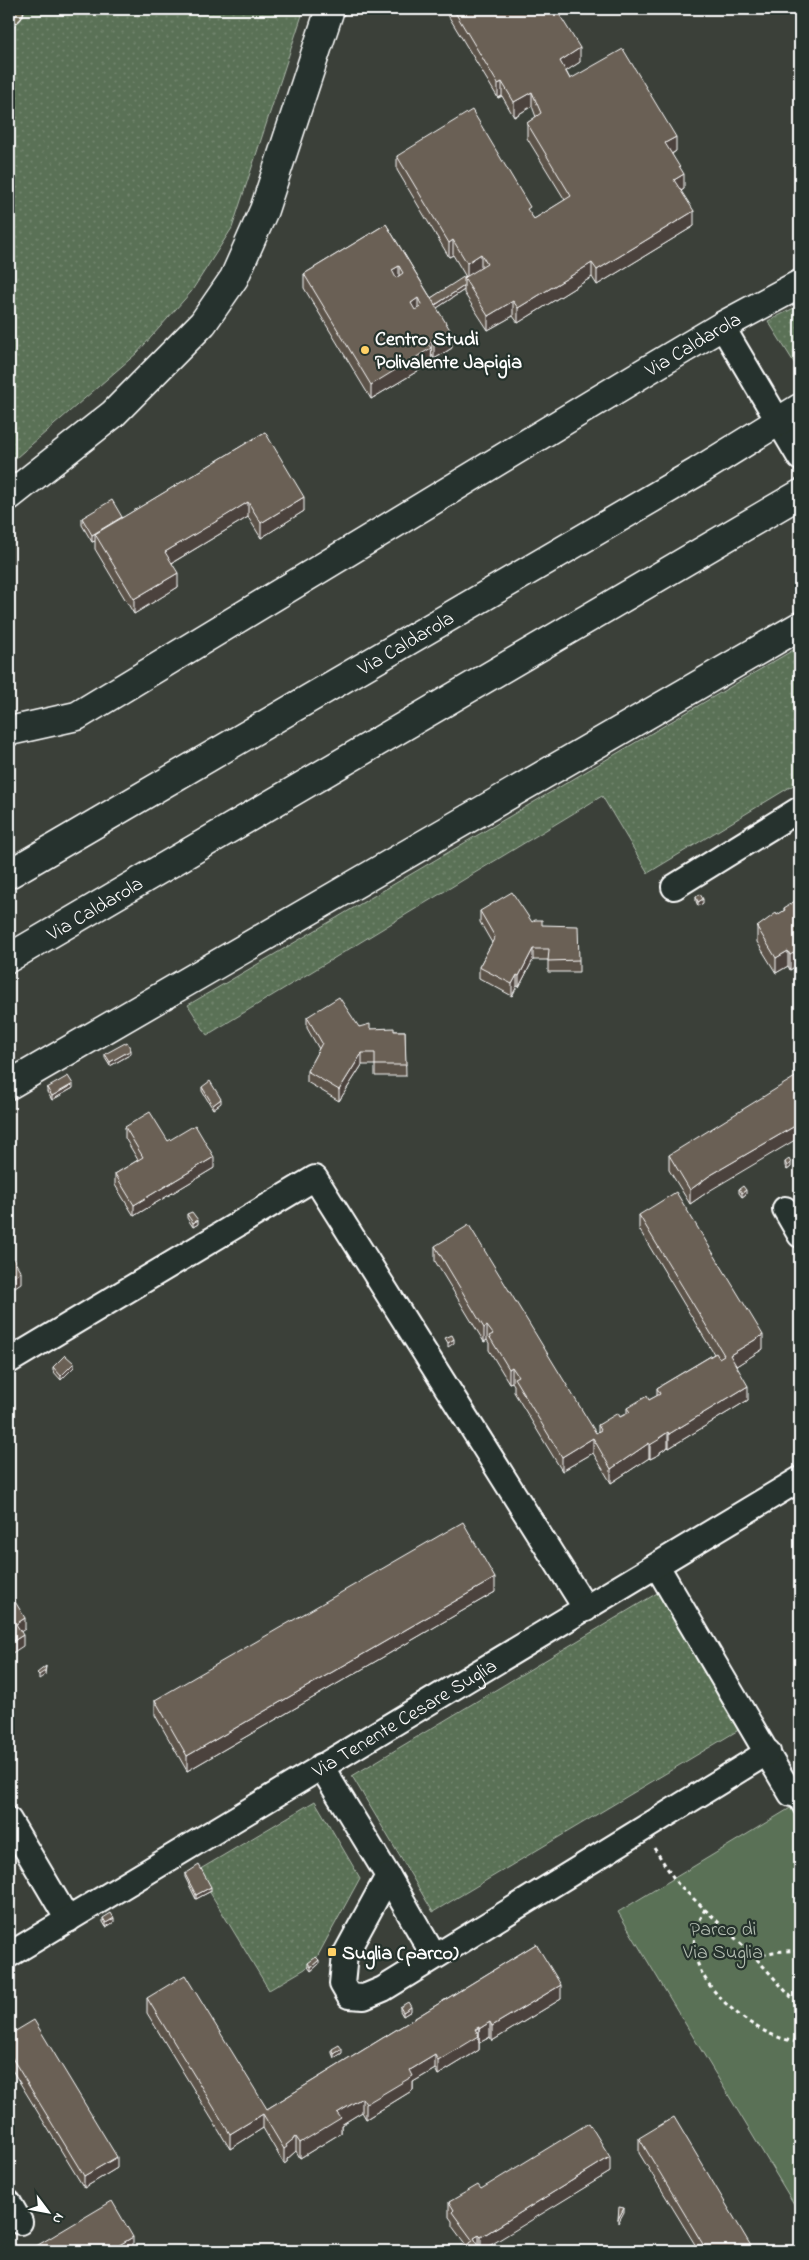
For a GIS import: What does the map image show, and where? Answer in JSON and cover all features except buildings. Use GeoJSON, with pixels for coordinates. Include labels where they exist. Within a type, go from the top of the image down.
{"type":"FeatureCollection","features":[{"type":"Feature","properties":{"kind":"street"},"geometry":{"type":"LineString","coordinates":[[9,496],[119,408],[203,323],[234,278],[264,210],[330,9]]}},
{"type":"Feature","properties":{"kind":"street","name":"Via Caldarola"},"geometry":{"type":"LineString","coordinates":[[10,734],[77,716],[722,326],[800,284]]}},
{"type":"Feature","properties":{"kind":"street"},"geometry":{"type":"LineString","coordinates":[[722,326],[790,414],[800,458]]}},
{"type":"Feature","properties":{"kind":"street","name":"Via Caldarola"},"geometry":{"type":"LineString","coordinates":[[9,874],[697,472],[790,414]]}},
{"type":"Feature","properties":{"kind":"street","name":"Via Caldarola"},"geometry":{"type":"LineString","coordinates":[[9,958],[800,494]]}},
{"type":"Feature","properties":{"kind":"street"},"geometry":{"type":"LineString","coordinates":[[9,1086],[800,626]]}},
{"type":"Feature","properties":{"kind":"street"},"geometry":{"type":"LineString","coordinates":[[674,888],[800,809]]}},
{"type":"Feature","properties":{"kind":"street"},"geometry":{"type":"LineString","coordinates":[[9,1361],[315,1178],[586,1609]]}},
{"type":"Feature","properties":{"kind":"street"},"geometry":{"type":"LineString","coordinates":[[785,1209],[800,1235]]}},
{"type":"Feature","properties":{"kind":"street","name":"Via Tenente Cesare Suglia"},"geometry":{"type":"LineString","coordinates":[[9,1956],[321,1766],[586,1609],[800,1479]]}},
{"type":"Feature","properties":{"kind":"street"},"geometry":{"type":"LineString","coordinates":[[657,1566],[796,1802]]}},
{"type":"Feature","properties":{"kind":"street"},"geometry":{"type":"LineString","coordinates":[[388,1876],[345,1955],[342,1984],[350,1996],[364,1997],[383,1989],[641,1828],[768,1752]]}},
{"type":"Feature","properties":{"kind":"street"},"geometry":{"type":"LineString","coordinates":[[321,1766],[434,1956]]}},
{"type":"Feature","properties":{"kind":"street"},"geometry":{"type":"LineString","coordinates":[[9,1820],[68,1920]]}},
{"type":"Feature","properties":{"kind":"path"},"geometry":{"type":"LineString","coordinates":[[641,1828],[677,1883],[754,1958],[800,2007]]}},
{"type":"Feature","properties":{"kind":"path"},"geometry":{"type":"LineString","coordinates":[[704,1909],[695,1930],[695,1954],[705,1976],[718,1995],[738,2015],[757,2028],[779,2039],[800,2042]]}},
{"type":"Feature","properties":{"kind":"path"},"geometry":{"type":"LineString","coordinates":[[754,1958],[773,1952],[800,1950]]}},
{"type":"Feature","properties":{"kind":"green space"},"geometry":{"type":"Polygon","coordinates":[[[20,9],[304,9],[232,228],[191,292],[137,353],[9,464],[9,43],[20,9]]]}},
{"type":"Feature","properties":{"kind":"green space"},"geometry":{"type":"Polygon","coordinates":[[[800,305],[800,372],[768,321],[800,305]]]}},
{"type":"Feature","properties":{"kind":"green space"},"geometry":{"type":"Polygon","coordinates":[[[800,646],[800,781],[648,873],[602,796],[207,1035],[188,1005],[800,646]]]}},
{"type":"Feature","properties":{"kind":"green space"},"geometry":{"type":"Polygon","coordinates":[[[659,1592],[747,1725],[433,1912],[352,1776],[659,1592]]]}},
{"type":"Feature","properties":{"kind":"green space"},"geometry":{"type":"Polygon","coordinates":[[[315,1801],[360,1878],[316,1959],[305,1969],[269,1990],[197,1871],[315,1801]]]}},
{"type":"Feature","properties":{"kind":"green space","name":"Parco di Via Suglia"},"geometry":{"type":"Polygon","coordinates":[[[792,1807],[800,1821],[800,2214],[618,1912],[792,1807]]]}},
{"type":"Feature","properties":{"kind":"place","name":"Centro Studi Polivalente Japigia"},"geometry":{"type":"Point","coordinates":[365,350]}},
{"type":"Feature","properties":{"kind":"place","name":"Suglia (parco)"},"geometry":{"type":"Point","coordinates":[332,1952]}}]}
